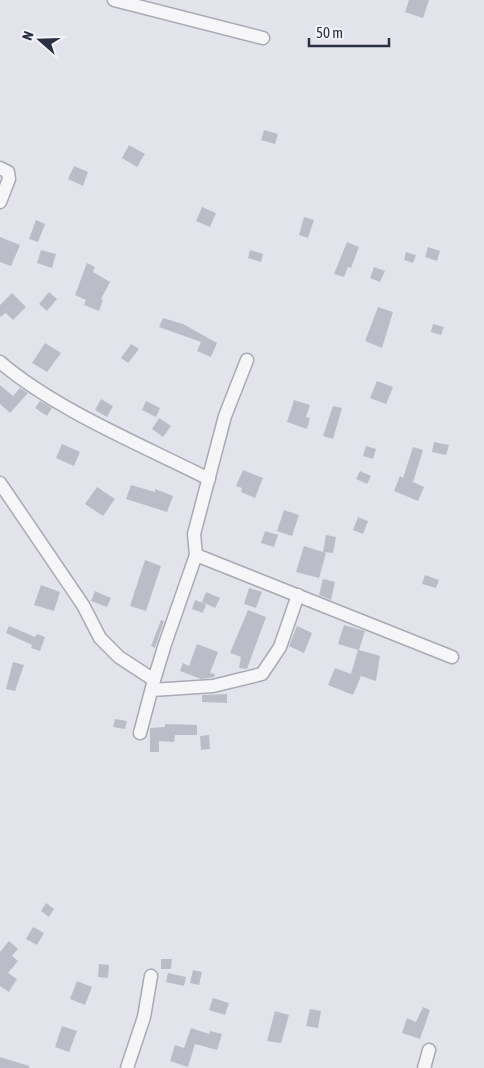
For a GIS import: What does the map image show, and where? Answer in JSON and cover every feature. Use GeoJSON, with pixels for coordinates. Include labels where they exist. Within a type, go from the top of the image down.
{"type":"FeatureCollection","features":[{"type":"Feature","properties":{"kind":"street"},"geometry":{"type":"LineString","coordinates":[[114,0],[263,38]]}},
{"type":"Feature","properties":{"kind":"street"},"geometry":{"type":"LineString","coordinates":[[0,168],[8,172],[9,180],[0,202]]}},
{"type":"Feature","properties":{"kind":"street"},"geometry":{"type":"LineString","coordinates":[[140,733],[168,635],[196,555],[194,534],[225,416],[247,360]]}},
{"type":"Feature","properties":{"kind":"street"},"geometry":{"type":"LineString","coordinates":[[0,362],[17,376],[65,406],[209,479]]}},
{"type":"Feature","properties":{"kind":"street"},"geometry":{"type":"LineString","coordinates":[[0,483],[83,605],[100,638],[119,657],[153,685],[214,686],[262,674],[280,647],[298,595]]}},
{"type":"Feature","properties":{"kind":"street"},"geometry":{"type":"LineString","coordinates":[[196,555],[452,657]]}},
{"type":"Feature","properties":{"kind":"street"},"geometry":{"type":"LineString","coordinates":[[127,1068],[144,1017],[151,976]]}},
{"type":"Feature","properties":{"kind":"street"},"geometry":{"type":"LineString","coordinates":[[424,1068],[429,1050]]}},
{"type":"Feature","properties":{"kind":"building"},"geometry":{"type":"Polygon","coordinates":[[[409,0],[429,0],[423,18],[405,12],[409,0]]]}},
{"type":"Feature","properties":{"kind":"building"},"geometry":{"type":"Polygon","coordinates":[[[264,130],[278,134],[275,144],[261,140],[264,130]]]}},
{"type":"Feature","properties":{"kind":"building"},"geometry":{"type":"Polygon","coordinates":[[[129,145],[145,154],[137,167],[122,158],[129,145]]]}},
{"type":"Feature","properties":{"kind":"building"},"geometry":{"type":"Polygon","coordinates":[[[74,166],[88,172],[83,186],[68,179],[74,166]]]}},
{"type":"Feature","properties":{"kind":"building"},"geometry":{"type":"Polygon","coordinates":[[[202,207],[216,213],[210,227],[196,221],[202,207]]]}},
{"type":"Feature","properties":{"kind":"building"},"geometry":{"type":"Polygon","coordinates":[[[304,217],[314,220],[308,238],[299,235],[304,217]]]}},
{"type":"Feature","properties":{"kind":"building"},"geometry":{"type":"Polygon","coordinates":[[[36,220],[45,224],[38,242],[29,239],[36,220]]]}},
{"type":"Feature","properties":{"kind":"building"},"geometry":{"type":"Polygon","coordinates":[[[0,237],[20,245],[11,266],[0,262],[0,237]]]}},
{"type":"Feature","properties":{"kind":"building"},"geometry":{"type":"Polygon","coordinates":[[[347,242],[359,247],[351,268],[348,267],[344,277],[334,274],[347,242]]]}},
{"type":"Feature","properties":{"kind":"building"},"geometry":{"type":"Polygon","coordinates":[[[428,247],[440,251],[437,261],[425,257],[428,247]]]}},
{"type":"Feature","properties":{"kind":"building"},"geometry":{"type":"Polygon","coordinates":[[[41,250],[56,254],[52,268],[37,263],[41,250]]]}},
{"type":"Feature","properties":{"kind":"building"},"geometry":{"type":"Polygon","coordinates":[[[250,250],[263,254],[261,262],[248,258],[250,250]]]}},
{"type":"Feature","properties":{"kind":"building"},"geometry":{"type":"Polygon","coordinates":[[[406,252],[416,255],[413,263],[404,260],[406,252]]]}},
{"type":"Feature","properties":{"kind":"building"},"geometry":{"type":"Polygon","coordinates":[[[87,263],[95,267],[93,272],[110,282],[101,299],[103,300],[99,311],[84,305],[86,300],[75,295],[87,263]]]}},
{"type":"Feature","properties":{"kind":"building"},"geometry":{"type":"Polygon","coordinates":[[[374,267],[385,271],[380,282],[370,278],[374,267]]]}},
{"type":"Feature","properties":{"kind":"building"},"geometry":{"type":"Polygon","coordinates":[[[49,292],[57,299],[47,311],[39,304],[49,292]]]}},
{"type":"Feature","properties":{"kind":"building"},"geometry":{"type":"Polygon","coordinates":[[[12,293],[26,307],[13,320],[6,313],[0,317],[0,305],[12,293]]]}},
{"type":"Feature","properties":{"kind":"building"},"geometry":{"type":"Polygon","coordinates":[[[378,307],[393,312],[382,348],[365,341],[378,307]]]}},
{"type":"Feature","properties":{"kind":"building"},"geometry":{"type":"Polygon","coordinates":[[[163,318],[183,324],[217,343],[211,357],[197,351],[201,342],[159,327],[163,318]]]}},
{"type":"Feature","properties":{"kind":"building"},"geometry":{"type":"Polygon","coordinates":[[[433,324],[444,327],[441,335],[431,332],[433,324]]]}},
{"type":"Feature","properties":{"kind":"building"},"geometry":{"type":"Polygon","coordinates":[[[45,343],[61,353],[47,372],[32,363],[45,343]]]}},
{"type":"Feature","properties":{"kind":"building"},"geometry":{"type":"Polygon","coordinates":[[[131,344],[139,349],[128,363],[121,358],[131,344]]]}},
{"type":"Feature","properties":{"kind":"building"},"geometry":{"type":"Polygon","coordinates":[[[377,381],[393,387],[386,404],[370,398],[377,381]]]}},
{"type":"Feature","properties":{"kind":"building"},"geometry":{"type":"Polygon","coordinates":[[[0,385],[13,396],[20,388],[28,393],[10,413],[0,404],[0,385]]]}},
{"type":"Feature","properties":{"kind":"building"},"geometry":{"type":"Polygon","coordinates":[[[101,399],[113,406],[107,417],[95,410],[101,399]]]}},
{"type":"Feature","properties":{"kind":"building"},"geometry":{"type":"Polygon","coordinates":[[[294,400],[310,405],[306,417],[310,418],[307,429],[287,422],[294,400]]]}},
{"type":"Feature","properties":{"kind":"building"},"geometry":{"type":"Polygon","coordinates":[[[40,401],[52,408],[47,416],[35,408],[40,401]]]}},
{"type":"Feature","properties":{"kind":"building"},"geometry":{"type":"Polygon","coordinates":[[[146,401],[160,408],[156,417],[142,410],[146,401]]]}},
{"type":"Feature","properties":{"kind":"building"},"geometry":{"type":"Polygon","coordinates":[[[333,406],[342,408],[333,439],[323,436],[333,406]]]}},
{"type":"Feature","properties":{"kind":"building"},"geometry":{"type":"Polygon","coordinates":[[[159,418],[171,426],[163,437],[152,429],[159,418]]]}},
{"type":"Feature","properties":{"kind":"building"},"geometry":{"type":"Polygon","coordinates":[[[434,442],[449,445],[446,455],[432,452],[434,442]]]}},
{"type":"Feature","properties":{"kind":"building"},"geometry":{"type":"Polygon","coordinates":[[[62,444],[80,452],[74,466],[56,458],[62,444]]]}},
{"type":"Feature","properties":{"kind":"building"},"geometry":{"type":"Polygon","coordinates":[[[366,446],[376,449],[373,459],[363,456],[366,446]]]}},
{"type":"Feature","properties":{"kind":"building"},"geometry":{"type":"Polygon","coordinates":[[[413,447],[423,450],[413,482],[424,487],[418,501],[394,491],[400,476],[403,478],[413,447]]]}},
{"type":"Feature","properties":{"kind":"building"},"geometry":{"type":"Polygon","coordinates":[[[243,470],[263,478],[255,498],[241,492],[242,488],[236,486],[243,470]]]}},
{"type":"Feature","properties":{"kind":"building"},"geometry":{"type":"Polygon","coordinates":[[[360,471],[371,476],[367,484],[356,479],[360,471]]]}},
{"type":"Feature","properties":{"kind":"building"},"geometry":{"type":"Polygon","coordinates":[[[131,485],[155,492],[155,489],[173,496],[167,512],[126,499],[131,485]]]}},
{"type":"Feature","properties":{"kind":"building"},"geometry":{"type":"Polygon","coordinates":[[[97,487],[115,499],[103,516],[85,504],[97,487]]]}},
{"type":"Feature","properties":{"kind":"building"},"geometry":{"type":"Polygon","coordinates":[[[284,510],[299,515],[292,536],[277,531],[284,510]]]}},
{"type":"Feature","properties":{"kind":"building"},"geometry":{"type":"Polygon","coordinates":[[[358,517],[368,521],[363,534],[353,530],[358,517]]]}},
{"type":"Feature","properties":{"kind":"building"},"geometry":{"type":"Polygon","coordinates":[[[265,531],[278,535],[274,547],[261,543],[265,531]]]}},
{"type":"Feature","properties":{"kind":"building"},"geometry":{"type":"Polygon","coordinates":[[[326,535],[336,537],[333,553],[323,552],[326,535]]]}},
{"type":"Feature","properties":{"kind":"building"},"geometry":{"type":"Polygon","coordinates":[[[304,546],[326,553],[319,578],[296,572],[304,546]]]}},
{"type":"Feature","properties":{"kind":"building"},"geometry":{"type":"Polygon","coordinates":[[[145,560],[161,566],[146,611],[130,606],[145,560]]]}},
{"type":"Feature","properties":{"kind":"building"},"geometry":{"type":"Polygon","coordinates":[[[425,575],[439,580],[436,588],[422,584],[425,575]]]}},
{"type":"Feature","properties":{"kind":"building"},"geometry":{"type":"Polygon","coordinates":[[[323,579],[335,582],[331,600],[319,595],[323,579]]]}},
{"type":"Feature","properties":{"kind":"building"},"geometry":{"type":"Polygon","coordinates":[[[41,585],[60,592],[54,611],[34,605],[41,585]]]}},
{"type":"Feature","properties":{"kind":"building"},"geometry":{"type":"Polygon","coordinates":[[[249,588],[262,592],[256,608],[244,604],[249,588]]]}},
{"type":"Feature","properties":{"kind":"building"},"geometry":{"type":"Polygon","coordinates":[[[95,591],[111,598],[107,607],[91,601],[95,591]]]}},
{"type":"Feature","properties":{"kind":"building"},"geometry":{"type":"Polygon","coordinates":[[[206,592],[220,598],[215,608],[202,602],[206,592]]]}},
{"type":"Feature","properties":{"kind":"building"},"geometry":{"type":"Polygon","coordinates":[[[195,600],[206,604],[203,613],[192,609],[195,600]]]}},
{"type":"Feature","properties":{"kind":"building"},"geometry":{"type":"Polygon","coordinates":[[[248,610],[266,617],[247,669],[239,668],[241,657],[230,653],[248,610]]]}},
{"type":"Feature","properties":{"kind":"building"},"geometry":{"type":"Polygon","coordinates":[[[161,620],[164,621],[155,648],[151,646],[161,620]]]}},
{"type":"Feature","properties":{"kind":"building"},"geometry":{"type":"Polygon","coordinates":[[[344,625],[365,631],[359,650],[380,656],[376,681],[361,676],[353,695],[328,685],[335,668],[351,674],[358,650],[338,644],[344,625]]]}},
{"type":"Feature","properties":{"kind":"building"},"geometry":{"type":"Polygon","coordinates":[[[9,626],[35,637],[37,634],[45,637],[40,651],[31,648],[32,645],[6,633],[9,626]]]}},
{"type":"Feature","properties":{"kind":"building"},"geometry":{"type":"Polygon","coordinates":[[[297,626],[312,633],[304,653],[289,646],[297,626]]]}},
{"type":"Feature","properties":{"kind":"building"},"geometry":{"type":"Polygon","coordinates":[[[197,644],[218,652],[210,673],[215,674],[214,677],[201,679],[180,671],[183,663],[189,666],[197,644]]]}},
{"type":"Feature","properties":{"kind":"building"},"geometry":{"type":"Polygon","coordinates":[[[13,662],[24,665],[15,691],[6,689],[13,662]]]}},
{"type":"Feature","properties":{"kind":"building"},"geometry":{"type":"Polygon","coordinates":[[[227,694],[227,703],[202,702],[202,695],[227,694]]]}},
{"type":"Feature","properties":{"kind":"building"},"geometry":{"type":"Polygon","coordinates":[[[115,719],[127,721],[125,729],[113,727],[115,719]]]}},
{"type":"Feature","properties":{"kind":"building"},"geometry":{"type":"Polygon","coordinates":[[[165,724],[197,725],[197,735],[175,735],[174,742],[159,741],[159,752],[150,752],[150,728],[165,727],[165,724]]]}},
{"type":"Feature","properties":{"kind":"building"},"geometry":{"type":"Polygon","coordinates":[[[209,735],[210,749],[201,750],[200,736],[209,735]]]}},
{"type":"Feature","properties":{"kind":"building"},"geometry":{"type":"Polygon","coordinates":[[[46,903],[54,909],[49,917],[41,911],[46,903]]]}},
{"type":"Feature","properties":{"kind":"building"},"geometry":{"type":"Polygon","coordinates":[[[33,927],[44,933],[37,945],[26,939],[33,927]]]}},
{"type":"Feature","properties":{"kind":"building"},"geometry":{"type":"Polygon","coordinates":[[[9,941],[18,949],[12,956],[18,961],[8,973],[17,979],[9,992],[0,986],[0,952],[9,941]]]}},
{"type":"Feature","properties":{"kind":"building"},"geometry":{"type":"Polygon","coordinates":[[[161,959],[172,959],[171,969],[161,969],[161,959]]]}},
{"type":"Feature","properties":{"kind":"building"},"geometry":{"type":"Polygon","coordinates":[[[99,964],[109,965],[108,978],[98,977],[99,964]]]}},
{"type":"Feature","properties":{"kind":"building"},"geometry":{"type":"Polygon","coordinates":[[[193,970],[202,972],[199,985],[190,983],[193,970]]]}},
{"type":"Feature","properties":{"kind":"building"},"geometry":{"type":"Polygon","coordinates":[[[168,973],[186,977],[184,986],[166,982],[168,973]]]}},
{"type":"Feature","properties":{"kind":"building"},"geometry":{"type":"Polygon","coordinates":[[[77,981],[92,987],[85,1005],[70,999],[77,981]]]}},
{"type":"Feature","properties":{"kind":"building"},"geometry":{"type":"Polygon","coordinates":[[[213,998],[229,1003],[225,1015],[209,1010],[213,998]]]}},
{"type":"Feature","properties":{"kind":"building"},"geometry":{"type":"Polygon","coordinates":[[[423,1007],[430,1010],[420,1039],[402,1033],[407,1018],[416,1022],[423,1007]]]}},
{"type":"Feature","properties":{"kind":"building"},"geometry":{"type":"Polygon","coordinates":[[[310,1009],[321,1011],[318,1028],[306,1026],[310,1009]]]}},
{"type":"Feature","properties":{"kind":"building"},"geometry":{"type":"Polygon","coordinates":[[[275,1011],[289,1015],[281,1043],[267,1041],[275,1011]]]}},
{"type":"Feature","properties":{"kind":"building"},"geometry":{"type":"Polygon","coordinates":[[[62,1026],[77,1031],[69,1052],[55,1047],[62,1026]]]}},
{"type":"Feature","properties":{"kind":"building"},"geometry":{"type":"Polygon","coordinates":[[[191,1028],[209,1034],[210,1031],[222,1034],[217,1050],[195,1044],[188,1067],[170,1061],[175,1045],[184,1048],[191,1028]]]}},
{"type":"Feature","properties":{"kind":"building"},"geometry":{"type":"Polygon","coordinates":[[[0,1057],[29,1066],[29,1068],[0,1068],[0,1057]]]}}]}
